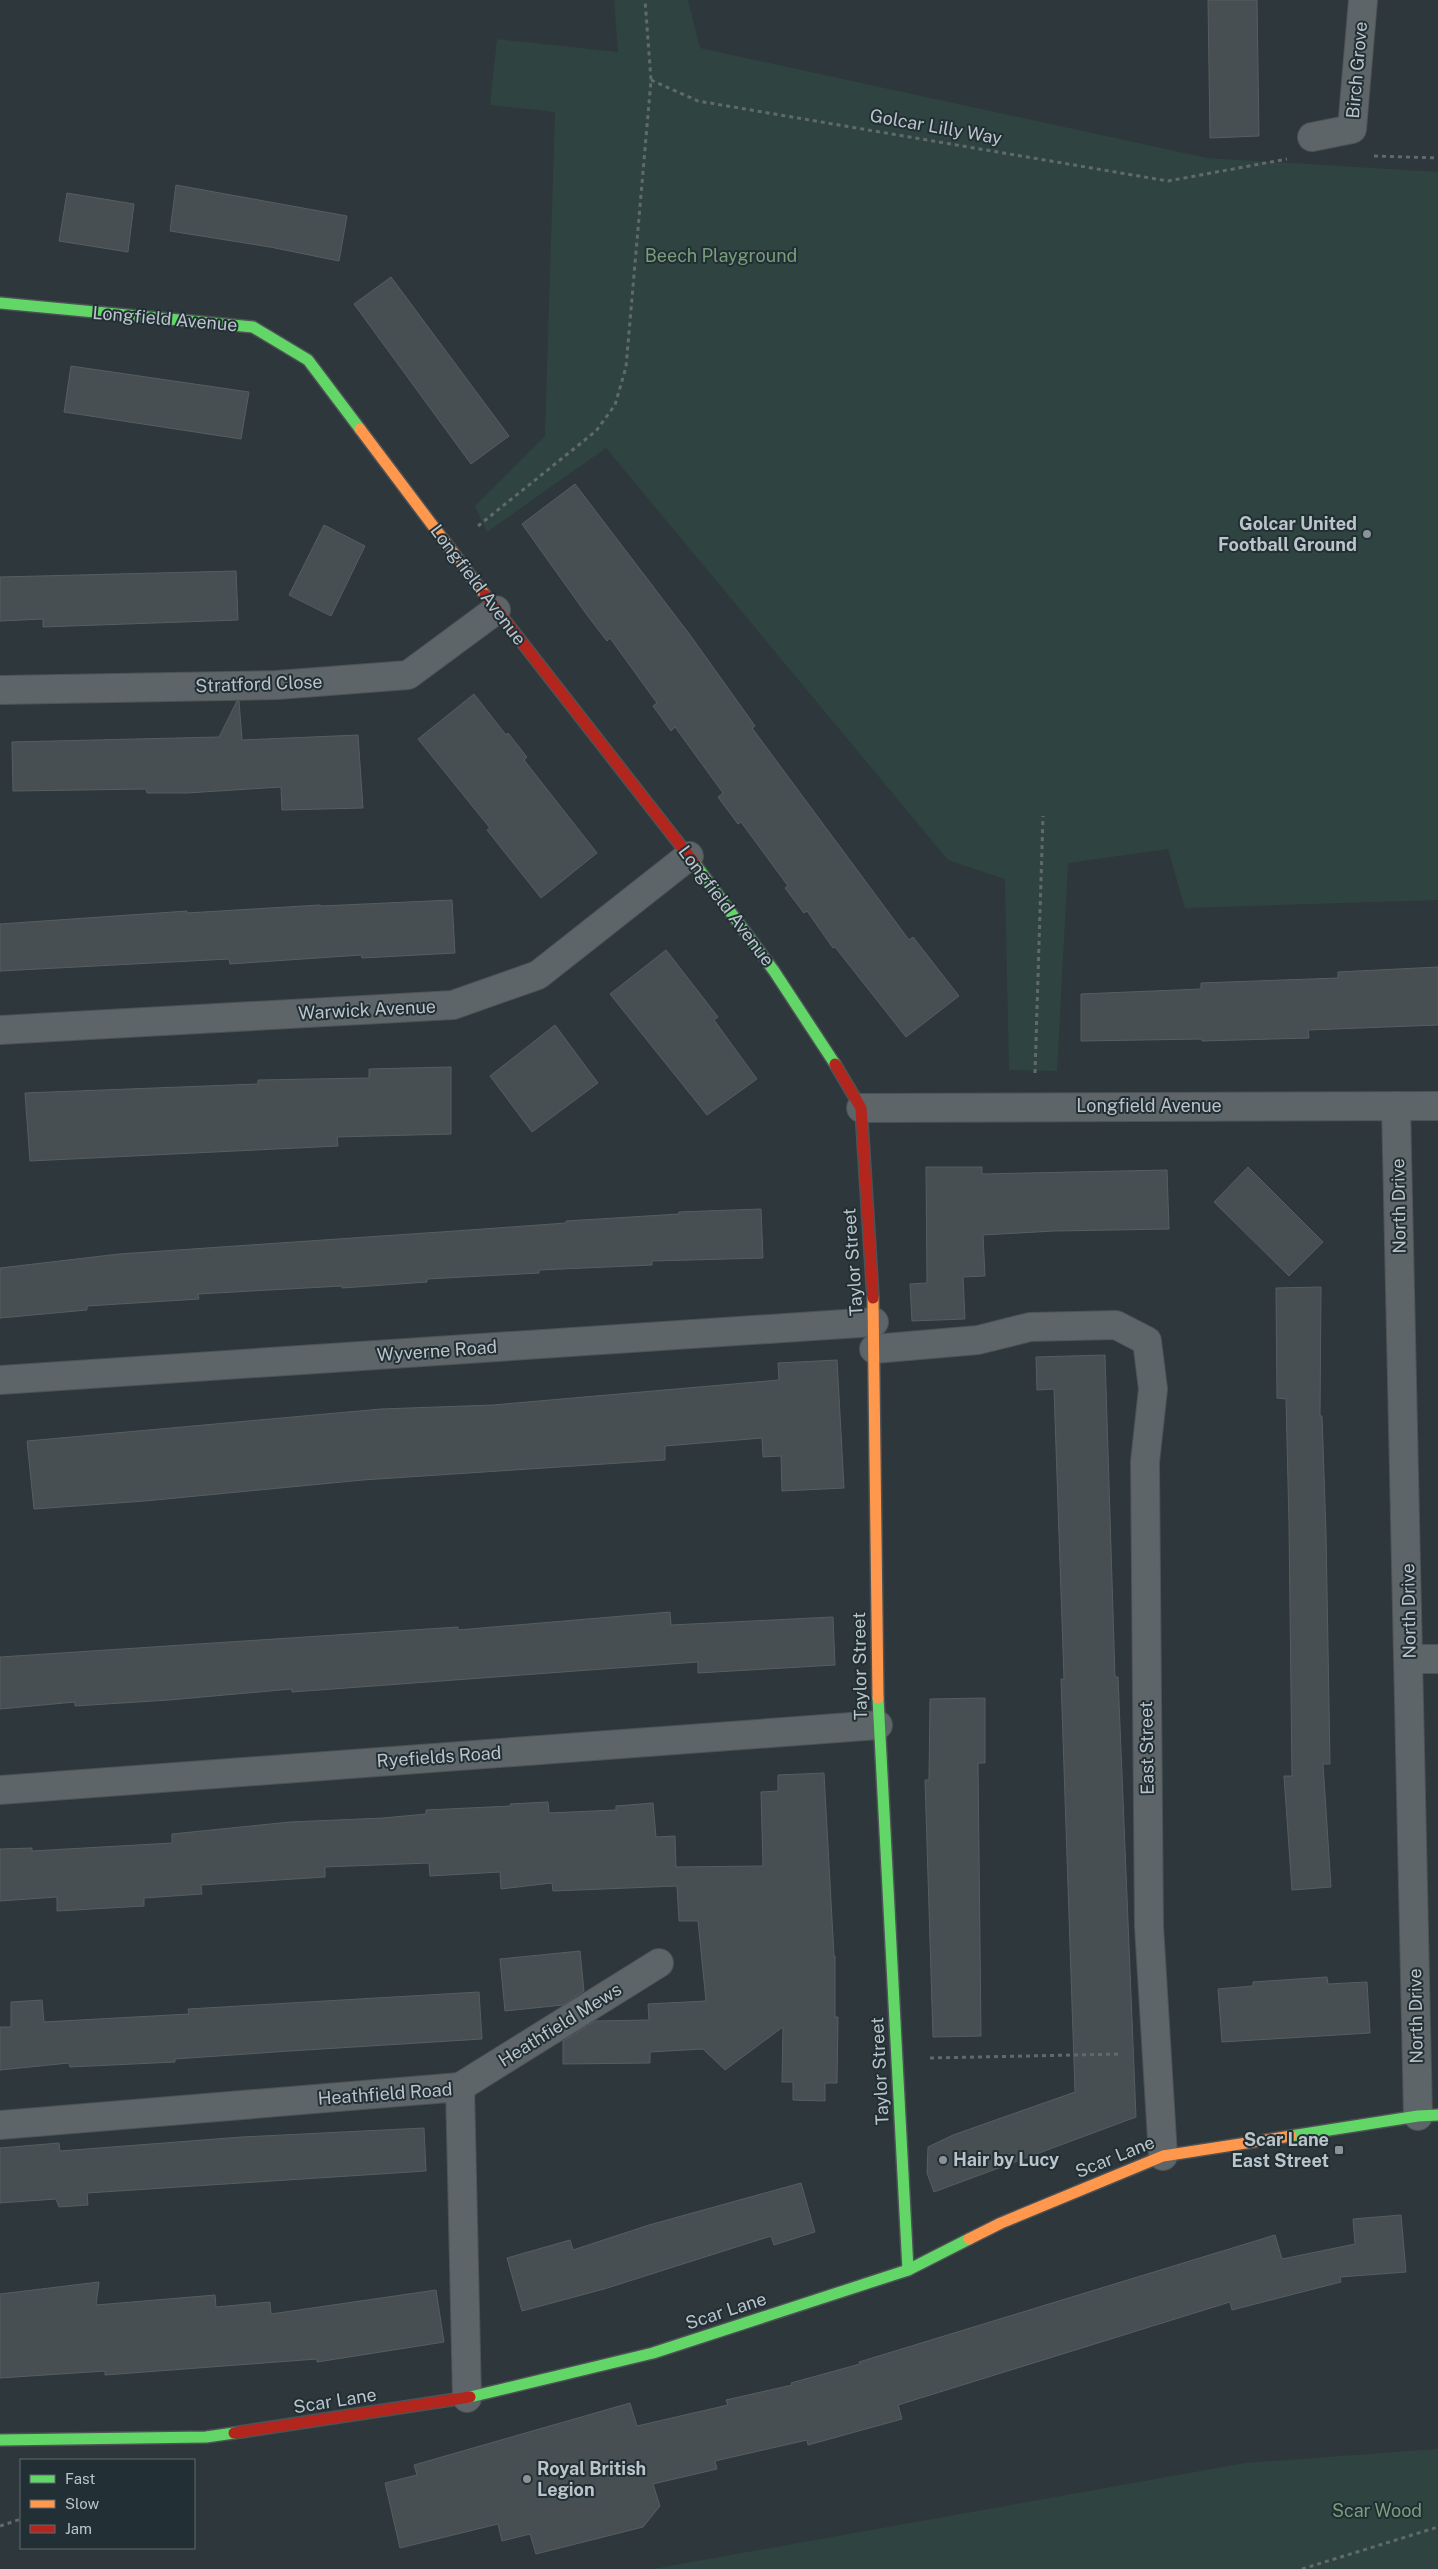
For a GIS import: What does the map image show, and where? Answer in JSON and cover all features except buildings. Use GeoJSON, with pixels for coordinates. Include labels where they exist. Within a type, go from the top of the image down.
{"type":"FeatureCollection","features":[{"type":"Feature","properties":{"kind":"street","name":"Birch Grove"},"geometry":{"type":"LineString","coordinates":[[1312,137],[1352,129],[1363,0]]}},
{"type":"Feature","properties":{"kind":"street","name":"Longfield Avenue"},"geometry":{"type":"LineString","coordinates":[[0,303],[253,327],[308,360],[496,610],[689,856],[774,971],[837,1067]]}},
{"type":"Feature","properties":{"kind":"street","name":"Stratford Close"},"geometry":{"type":"LineString","coordinates":[[0,690],[277,685],[408,675],[496,610]]}},
{"type":"Feature","properties":{"kind":"street","name":"Warwick Avenue"},"geometry":{"type":"LineString","coordinates":[[0,1030],[453,1005],[538,974],[689,856]]}},
{"type":"Feature","properties":{"kind":"street","name":"Taylor Street"},"geometry":{"type":"LineString","coordinates":[[837,1067],[860,1108],[874,1322],[878,1725],[908,2270]]}},
{"type":"Feature","properties":{"kind":"street","name":"North Drive"},"geometry":{"type":"LineString","coordinates":[[1396,1106],[1410,1659],[1428,2116]]}},
{"type":"Feature","properties":{"kind":"street","name":"Longfield Avenue"},"geometry":{"type":"LineString","coordinates":[[860,1108],[1438,1106]]}},
{"type":"Feature","properties":{"kind":"street","name":"Wyverne Road"},"geometry":{"type":"LineString","coordinates":[[0,1380],[874,1322]]}},
{"type":"Feature","properties":{"kind":"street","name":"East Street"},"geometry":{"type":"LineString","coordinates":[[874,1349],[978,1340],[1030,1327],[1116,1325],[1147,1341],[1152,1389],[1145,1462],[1148,1879],[1162,2156]]}},
{"type":"Feature","properties":{"kind":"street"},"geometry":{"type":"LineString","coordinates":[[1410,1659],[1438,1659]]}},
{"type":"Feature","properties":{"kind":"street","name":"Ryefields Road"},"geometry":{"type":"LineString","coordinates":[[0,1790],[878,1725]]}},
{"type":"Feature","properties":{"kind":"street","name":"Heathfield Mews"},"geometry":{"type":"LineString","coordinates":[[460,2087],[659,1963]]}},
{"type":"Feature","properties":{"kind":"street","name":"Heathfield Road"},"geometry":{"type":"LineString","coordinates":[[0,2125],[460,2087],[467,2398]]}},
{"type":"Feature","properties":{"kind":"street","name":"Scar Lane"},"geometry":{"type":"LineString","coordinates":[[0,2440],[206,2438],[467,2398],[653,2353],[908,2270],[1001,2222],[1162,2156],[1428,2116]]}},
{"type":"Feature","properties":{"kind":"path"},"geometry":{"type":"LineString","coordinates":[[450,548],[596,431],[615,404],[626,367],[651,80],[645,0]]}},
{"type":"Feature","properties":{"kind":"path","name":"Golcar Lilly Way"},"geometry":{"type":"LineString","coordinates":[[651,80],[698,101],[1168,181],[1289,159]]}},
{"type":"Feature","properties":{"kind":"path"},"geometry":{"type":"LineString","coordinates":[[1034,1107],[1043,816]]}},
{"type":"Feature","properties":{"kind":"path"},"geometry":{"type":"LineString","coordinates":[[897,2058],[1156,2053]]}},
{"type":"Feature","properties":{"kind":"path"},"geometry":{"type":"LineString","coordinates":[[0,2526],[20,2520]]}},
{"type":"Feature","properties":{"kind":"path"},"geometry":{"type":"LineString","coordinates":[[1302,2569],[1438,2527]]}},
{"type":"Feature","properties":{"kind":"green space","name":"Beech Playground"},"geometry":{"type":"Polygon","coordinates":[[[614,0],[688,0],[700,48],[1207,158],[1438,172],[1438,900],[1185,908],[1168,849],[1068,863],[1057,1071],[1009,1070],[1005,879],[948,860],[606,448],[487,532],[475,506],[545,436],[555,112],[490,105],[497,39],[618,52],[614,0]]]}},
{"type":"Feature","properties":{"kind":"green space","name":"Scar Wood"},"geometry":{"type":"Polygon","coordinates":[[[1438,2449],[1438,2569],[653,2569],[1245,2463],[1438,2449]]]}},
{"type":"Feature","properties":{"kind":"traffic: fast"},"geometry":{"type":"LineString","coordinates":[[0,303],[253,327],[308,360],[360,429]]}},
{"type":"Feature","properties":{"kind":"traffic: fast"},"geometry":{"type":"LineString","coordinates":[[695,864],[774,971],[835,1064]]}},
{"type":"Feature","properties":{"kind":"traffic: fast"},"geometry":{"type":"LineString","coordinates":[[878,1698],[908,2270]]}},
{"type":"Feature","properties":{"kind":"traffic: fast"},"geometry":{"type":"LineString","coordinates":[[1291,2136],[1418,2116],[1438,2115]]}},
{"type":"Feature","properties":{"kind":"traffic: fast"},"geometry":{"type":"LineString","coordinates":[[470,2397],[653,2353],[908,2270],[969,2239]]}},
{"type":"Feature","properties":{"kind":"traffic: fast"},"geometry":{"type":"LineString","coordinates":[[0,2440],[206,2437],[234,2433]]}},
{"type":"Feature","properties":{"kind":"traffic: slow"},"geometry":{"type":"LineString","coordinates":[[360,429],[485,595]]}},
{"type":"Feature","properties":{"kind":"traffic: slow"},"geometry":{"type":"LineString","coordinates":[[873,1298],[878,1698]]}},
{"type":"Feature","properties":{"kind":"traffic: slow"},"geometry":{"type":"LineString","coordinates":[[969,2239],[1001,2223],[1163,2156],[1291,2136]]}},
{"type":"Feature","properties":{"kind":"traffic: jam"},"geometry":{"type":"LineString","coordinates":[[485,595],[695,864]]}},
{"type":"Feature","properties":{"kind":"traffic: jam"},"geometry":{"type":"LineString","coordinates":[[835,1064],[861,1108],[873,1298]]}},
{"type":"Feature","properties":{"kind":"traffic: jam"},"geometry":{"type":"LineString","coordinates":[[234,2433],[470,2397]]}},
{"type":"Feature","properties":{"kind":"place","name":"Golcar United Football Ground"},"geometry":{"type":"Point","coordinates":[1367,534]}},
{"type":"Feature","properties":{"kind":"place","name":"Scar Lane East Street"},"geometry":{"type":"Point","coordinates":[1339,2150]}},
{"type":"Feature","properties":{"kind":"place","name":"Hair by Lucy"},"geometry":{"type":"Point","coordinates":[943,2160]}},
{"type":"Feature","properties":{"kind":"place","name":"Royal British Legion"},"geometry":{"type":"Point","coordinates":[527,2479]}}]}
